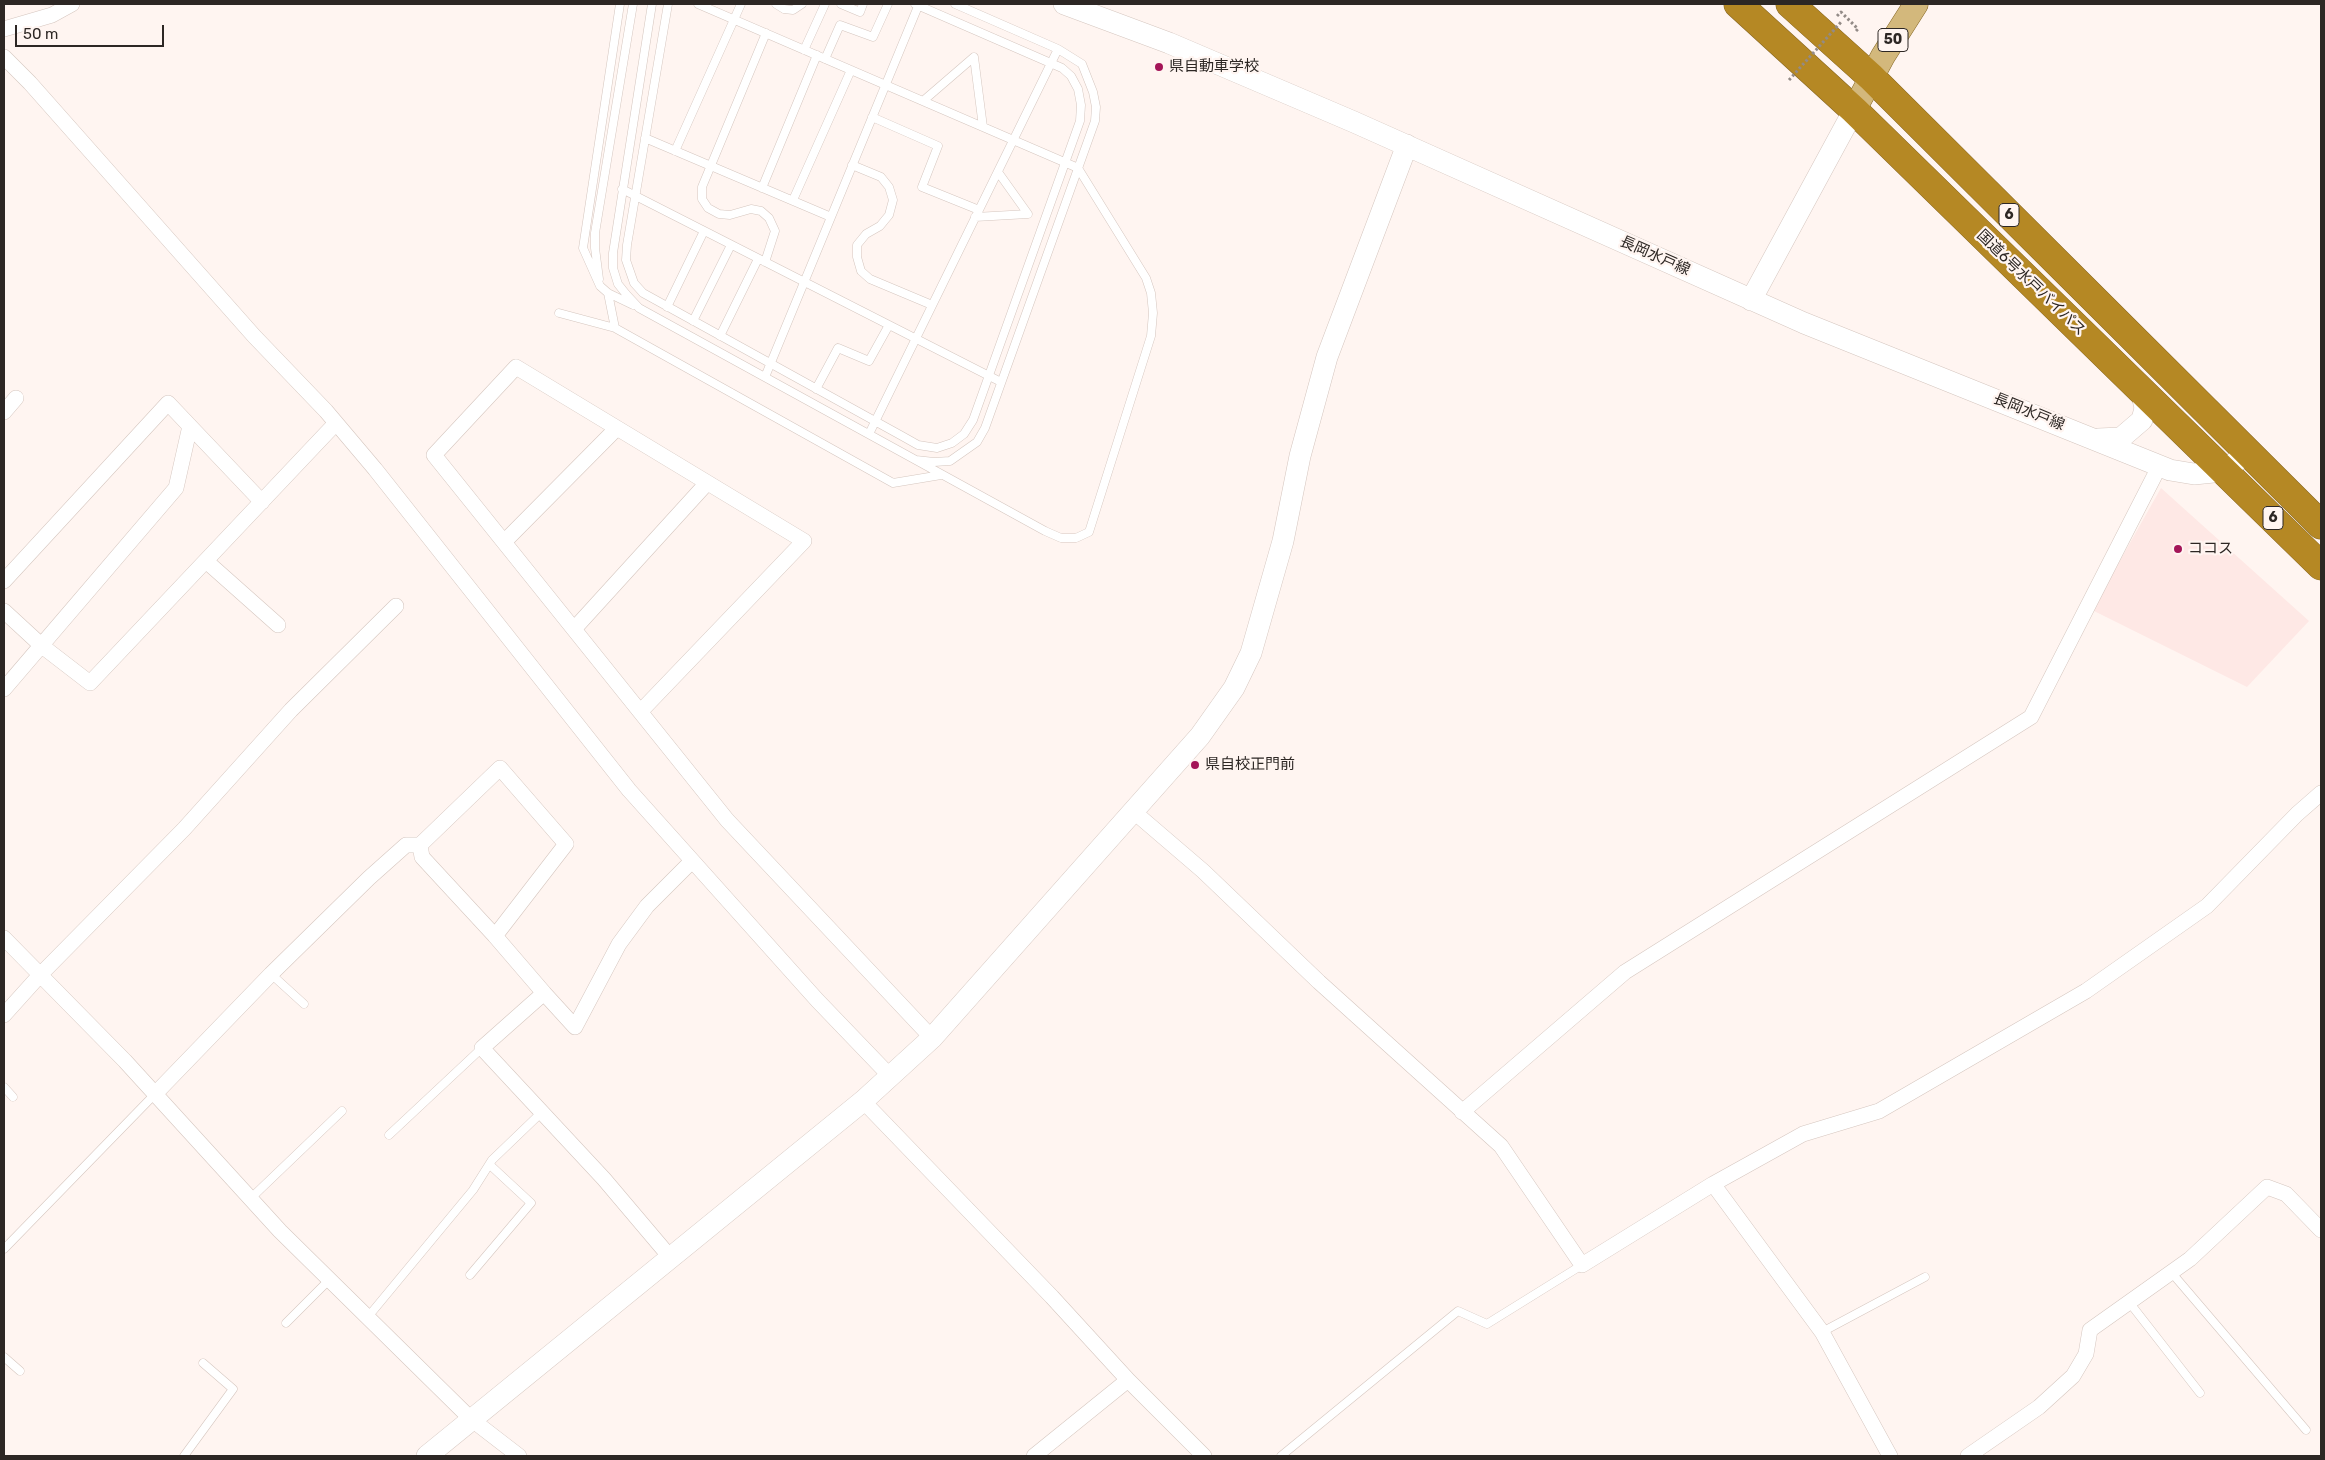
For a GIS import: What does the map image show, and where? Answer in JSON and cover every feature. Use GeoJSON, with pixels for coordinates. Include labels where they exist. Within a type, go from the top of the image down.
{"type":"FeatureCollection","features":[{"type":"Feature","properties":{"kind":"highway","name":"国道6号水戸バイパス"},"geometry":{"type":"LineString","coordinates":[[1738,4],[1854,110],[2321,566]]}},
{"type":"Feature","properties":{"kind":"highway","name":"6"},"geometry":{"type":"LineString","coordinates":[[1790,4],[1871,77],[2321,524]]}},
{"type":"Feature","properties":{"kind":"main road","name":"50"},"geometry":{"type":"LineString","coordinates":[[1854,110],[1871,77],[1916,4]]}},
{"type":"Feature","properties":{"kind":"street"},"geometry":{"type":"LineString","coordinates":[[4,29],[52,15],[72,4]]}},
{"type":"Feature","properties":{"kind":"street","name":"長岡水戸線"},"geometry":{"type":"LineString","coordinates":[[1064,4],[1169,43],[1407,145],[1751,300],[2160,466],[2194,474],[2223,471]]}},
{"type":"Feature","properties":{"kind":"street"},"geometry":{"type":"LineString","coordinates":[[4,57],[30,83],[254,336],[336,423],[628,790],[817,1000],[890,1076]]}},
{"type":"Feature","properties":{"kind":"street"},"geometry":{"type":"LineString","coordinates":[[1751,300],[1854,110]]}},
{"type":"Feature","properties":{"kind":"street"},"geometry":{"type":"LineString","coordinates":[[427,1456],[863,1101],[932,1038],[1200,736],[1234,688],[1251,653],[1283,541],[1300,456],[1327,357],[1407,145]]}},
{"type":"Feature","properties":{"kind":"street"},"geometry":{"type":"LineString","coordinates":[[641,711],[804,541],[516,367],[434,455],[575,628],[727,820],[932,1038]]}},
{"type":"Feature","properties":{"kind":"street"},"geometry":{"type":"LineString","coordinates":[[2096,439],[2121,438],[2142,420],[2145,408],[2141,390]]}},
{"type":"Feature","properties":{"kind":"street"},"geometry":{"type":"LineString","coordinates":[[4,412],[16,398]]}},
{"type":"Feature","properties":{"kind":"street"},"geometry":{"type":"LineString","coordinates":[[4,581],[168,403],[262,502]]}},
{"type":"Feature","properties":{"kind":"street"},"geometry":{"type":"LineString","coordinates":[[4,611],[42,646],[90,683],[336,423]]}},
{"type":"Feature","properties":{"kind":"street"},"geometry":{"type":"LineString","coordinates":[[4,689],[176,488],[190,426]]}},
{"type":"Feature","properties":{"kind":"street"},"geometry":{"type":"LineString","coordinates":[[504,542],[616,429]]}},
{"type":"Feature","properties":{"kind":"street"},"geometry":{"type":"LineString","coordinates":[[2223,471],[2249,452]]}},
{"type":"Feature","properties":{"kind":"street"},"geometry":{"type":"LineString","coordinates":[[1462,1112],[1625,972],[2031,717],[2160,466]]}},
{"type":"Feature","properties":{"kind":"street"},"geometry":{"type":"LineString","coordinates":[[575,628],[707,483]]}},
{"type":"Feature","properties":{"kind":"street"},"geometry":{"type":"LineString","coordinates":[[206,561],[278,625]]}},
{"type":"Feature","properties":{"kind":"street"},"geometry":{"type":"LineString","coordinates":[[4,1015],[40,975],[184,829],[291,710],[396,606]]}},
{"type":"Feature","properties":{"kind":"street"},"geometry":{"type":"LineString","coordinates":[[155,1094],[271,974],[406,845],[420,845],[500,768],[566,844],[495,936]]}},
{"type":"Feature","properties":{"kind":"street"},"geometry":{"type":"LineString","coordinates":[[1133,811],[1203,871],[1319,982],[1501,1146],[1582,1265],[1713,1184],[1803,1134],[1879,1111],[2086,991],[2207,906],[2297,814],[2321,793]]}},
{"type":"Feature","properties":{"kind":"street"},"geometry":{"type":"LineString","coordinates":[[420,845],[422,857],[575,1027],[619,944],[647,906],[692,861]]}},
{"type":"Feature","properties":{"kind":"street"},"geometry":{"type":"LineString","coordinates":[[4,938],[155,1094],[250,1199],[329,1280],[472,1419],[520,1456]]}},
{"type":"Feature","properties":{"kind":"street"},"geometry":{"type":"LineString","coordinates":[[544,993],[482,1048],[604,1179],[670,1258]]}},
{"type":"Feature","properties":{"kind":"street"},"geometry":{"type":"LineString","coordinates":[[863,1101],[1052,1297],[1128,1380],[1204,1456]]}},
{"type":"Feature","properties":{"kind":"street"},"geometry":{"type":"LineString","coordinates":[[1713,1184],[1822,1332],[1890,1456]]}},
{"type":"Feature","properties":{"kind":"street"},"geometry":{"type":"LineString","coordinates":[[1968,1456],[2039,1407],[2073,1376],[2086,1354],[2090,1330],[2190,1259],[2268,1187],[2286,1194],[2321,1230]]}},
{"type":"Feature","properties":{"kind":"street"},"geometry":{"type":"LineString","coordinates":[[1034,1456],[1128,1380]]}},
{"type":"Feature","properties":{"kind":"lane"},"geometry":{"type":"LineString","coordinates":[[620,4],[582,248],[600,286],[608,293],[639,308],[912,459],[1061,538],[1076,538],[1089,532],[1151,336],[1153,313],[1151,292],[1146,278],[1078,168],[734,20],[715,7],[698,4]]}},
{"type":"Feature","properties":{"kind":"lane"},"geometry":{"type":"LineString","coordinates":[[600,286],[594,248],[595,233],[632,4]]}},
{"type":"Feature","properties":{"kind":"lane"},"geometry":{"type":"LineString","coordinates":[[639,308],[618,284],[613,268],[615,233],[652,4]]}},
{"type":"Feature","properties":{"kind":"lane"},"geometry":{"type":"LineString","coordinates":[[668,4],[627,245],[626,260],[628,271],[634,283],[643,293],[667,307],[771,364],[875,422],[918,445],[937,448],[952,443],[964,434],[973,420],[1080,121],[1081,105],[1078,89],[1071,76],[1062,68],[918,4],[886,85],[872,117],[771,364],[765,377]]}},
{"type":"Feature","properties":{"kind":"lane"},"geometry":{"type":"LineString","coordinates":[[675,151],[742,4]]}},
{"type":"Feature","properties":{"kind":"lane"},"geometry":{"type":"LineString","coordinates":[[776,4],[784,10],[793,10],[802,4]]}},
{"type":"Feature","properties":{"kind":"lane"},"geometry":{"type":"LineString","coordinates":[[804,50],[825,4]]}},
{"type":"Feature","properties":{"kind":"lane"},"geometry":{"type":"LineString","coordinates":[[841,4],[860,12],[863,4]]}},
{"type":"Feature","properties":{"kind":"lane"},"geometry":{"type":"LineString","coordinates":[[825,59],[840,24],[873,37],[888,4]]}},
{"type":"Feature","properties":{"kind":"lane"},"geometry":{"type":"LineString","coordinates":[[912,459],[934,462],[950,461],[977,442],[985,428],[1095,121],[1096,107],[1093,92],[1082,64],[1058,49],[955,4]]}},
{"type":"Feature","properties":{"kind":"lane"},"geometry":{"type":"LineString","coordinates":[[720,336],[762,260],[774,231],[769,218],[761,211],[751,209],[730,215],[719,214],[708,208],[702,199],[702,187],[766,33]]}},
{"type":"Feature","properties":{"kind":"lane"},"geometry":{"type":"LineString","coordinates":[[869,434],[1058,49]]}},
{"type":"Feature","properties":{"kind":"lane"},"geometry":{"type":"LineString","coordinates":[[762,188],[817,56]]}},
{"type":"Feature","properties":{"kind":"lane"},"geometry":{"type":"LineString","coordinates":[[922,101],[974,57],[983,127]]}},
{"type":"Feature","properties":{"kind":"lane"},"geometry":{"type":"LineString","coordinates":[[793,200],[850,70]]}},
{"type":"Feature","properties":{"kind":"lane"},"geometry":{"type":"LineString","coordinates":[[872,117],[938,146],[922,186],[979,210]]}},
{"type":"Feature","properties":{"kind":"lane"},"geometry":{"type":"LineString","coordinates":[[645,138],[831,217]]}},
{"type":"Feature","properties":{"kind":"lane"},"geometry":{"type":"LineString","coordinates":[[852,166],[881,176],[889,187],[894,200],[889,215],[880,226],[866,234],[858,245],[857,257],[861,272],[870,279],[932,305]]}},
{"type":"Feature","properties":{"kind":"lane"},"geometry":{"type":"LineString","coordinates":[[975,218],[1028,214],[998,172]]}},
{"type":"Feature","properties":{"kind":"lane"},"geometry":{"type":"LineString","coordinates":[[622,190],[1001,382]]}},
{"type":"Feature","properties":{"kind":"lane"},"geometry":{"type":"LineString","coordinates":[[667,307],[704,231]]}},
{"type":"Feature","properties":{"kind":"lane"},"geometry":{"type":"LineString","coordinates":[[693,321],[731,245]]}},
{"type":"Feature","properties":{"kind":"lane"},"geometry":{"type":"LineString","coordinates":[[608,293],[614,328]]}},
{"type":"Feature","properties":{"kind":"lane"},"geometry":{"type":"LineString","coordinates":[[559,313],[614,328],[893,483],[941,474]]}},
{"type":"Feature","properties":{"kind":"lane"},"geometry":{"type":"LineString","coordinates":[[816,389],[838,348],[869,361],[889,325]]}},
{"type":"Feature","properties":{"kind":"lane"},"geometry":{"type":"LineString","coordinates":[[271,974],[304,1004]]}},
{"type":"Feature","properties":{"kind":"lane"},"geometry":{"type":"LineString","coordinates":[[389,1135],[482,1048]]}},
{"type":"Feature","properties":{"kind":"lane"},"geometry":{"type":"LineString","coordinates":[[4,1087],[14,1097]]}},
{"type":"Feature","properties":{"kind":"lane"},"geometry":{"type":"LineString","coordinates":[[4,1249],[155,1094]]}},
{"type":"Feature","properties":{"kind":"lane"},"geometry":{"type":"LineString","coordinates":[[250,1199],[342,1111]]}},
{"type":"Feature","properties":{"kind":"lane"},"geometry":{"type":"LineString","coordinates":[[367,1318],[473,1190],[490,1165],[542,1112]]}},
{"type":"Feature","properties":{"kind":"lane"},"geometry":{"type":"LineString","coordinates":[[470,1276],[531,1203],[490,1165]]}},
{"type":"Feature","properties":{"kind":"lane"},"geometry":{"type":"LineString","coordinates":[[1281,1456],[1458,1311],[1487,1324],[1582,1265]]}},
{"type":"Feature","properties":{"kind":"lane"},"geometry":{"type":"LineString","coordinates":[[2171,1272],[2306,1430]]}},
{"type":"Feature","properties":{"kind":"lane"},"geometry":{"type":"LineString","coordinates":[[1822,1332],[1926,1277]]}},
{"type":"Feature","properties":{"kind":"lane"},"geometry":{"type":"LineString","coordinates":[[286,1323],[329,1280]]}},
{"type":"Feature","properties":{"kind":"lane"},"geometry":{"type":"LineString","coordinates":[[2129,1302],[2200,1393]]}},
{"type":"Feature","properties":{"kind":"lane"},"geometry":{"type":"LineString","coordinates":[[4,1357],[20,1371]]}},
{"type":"Feature","properties":{"kind":"lane"},"geometry":{"type":"LineString","coordinates":[[184,1456],[233,1389],[203,1363]]}},
{"type":"Feature","properties":{"kind":"path"},"geometry":{"type":"LineString","coordinates":[[1789,80],[1842,21]]}},
{"type":"Feature","properties":{"kind":"shaded area","name":"ココス"},"geometry":{"type":"Polygon","coordinates":[[[2161,488],[2309,621],[2247,687],[2092,610],[2161,488]]]}},
{"type":"Feature","properties":{"kind":"place","name":"県自動車学校"},"geometry":{"type":"Point","coordinates":[1159,67]}},
{"type":"Feature","properties":{"kind":"place","name":"ココス"},"geometry":{"type":"Point","coordinates":[2178,549]}},
{"type":"Feature","properties":{"kind":"place","name":"県自校正門前"},"geometry":{"type":"Point","coordinates":[1195,765]}}]}
